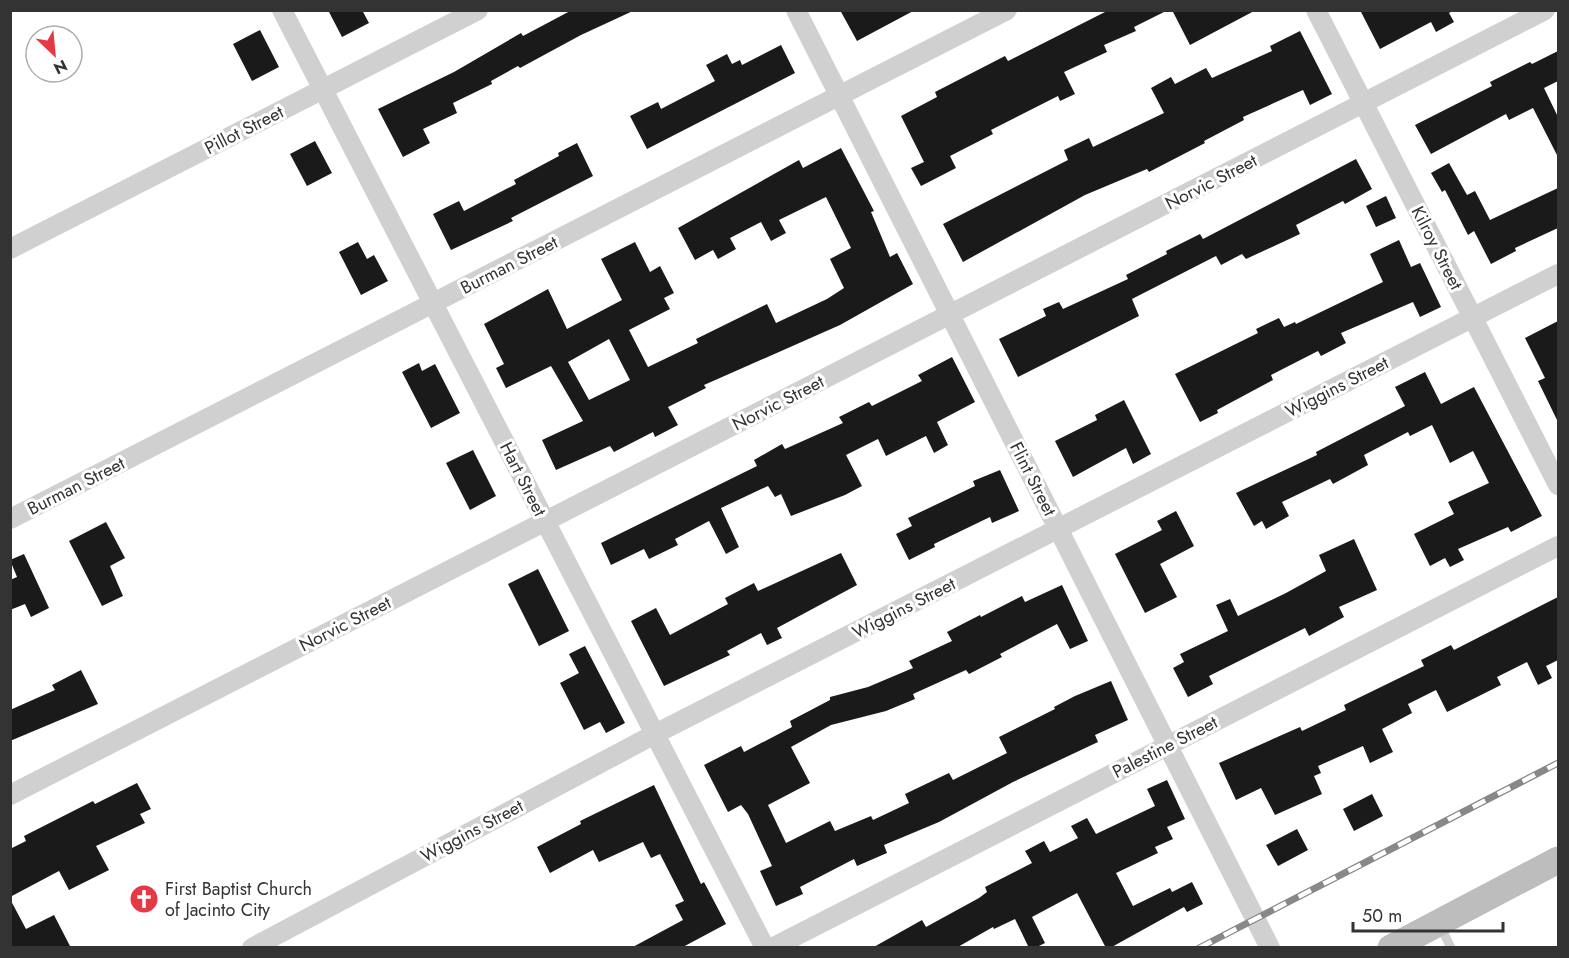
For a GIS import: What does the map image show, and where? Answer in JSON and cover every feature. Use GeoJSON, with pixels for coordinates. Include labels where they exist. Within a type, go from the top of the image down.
{"type":"FeatureCollection","features":[{"type":"Feature","properties":{"kind":"main road"},"geometry":{"type":"LineString","coordinates":[[1391,948],[1558,860]]}},
{"type":"Feature","properties":{"kind":"street","name":"Hart Street"},"geometry":{"type":"LineString","coordinates":[[282,10],[765,948]]}},
{"type":"Feature","properties":{"kind":"street","name":"Pillot Street"},"geometry":{"type":"LineString","coordinates":[[10,249],[478,10]]}},
{"type":"Feature","properties":{"kind":"street","name":"Flint Street"},"geometry":{"type":"LineString","coordinates":[[796,10],[1270,948]]}},
{"type":"Feature","properties":{"kind":"street","name":"Burman Street"},"geometry":{"type":"LineString","coordinates":[[10,519],[1007,10]]}},
{"type":"Feature","properties":{"kind":"street","name":"Kilroy Street"},"geometry":{"type":"LineString","coordinates":[[1316,10],[1558,485]]}},
{"type":"Feature","properties":{"kind":"street","name":"Norvic Street"},"geometry":{"type":"LineString","coordinates":[[10,795],[1545,10]]}},
{"type":"Feature","properties":{"kind":"street","name":"Wiggins Street"},"geometry":{"type":"LineString","coordinates":[[252,948],[655,734],[1558,274]]}},
{"type":"Feature","properties":{"kind":"street","name":"Palestine Street"},"geometry":{"type":"LineString","coordinates":[[772,948],[1558,546]]}},
{"type":"Feature","properties":{"kind":"lane"},"geometry":{"type":"LineString","coordinates":[[1439,922],[1451,948]]}},
{"type":"Feature","properties":{"kind":"building"},"geometry":{"type":"Polygon","coordinates":[[[328,10],[362,10],[369,23],[342,37],[328,10]]]}},
{"type":"Feature","properties":{"kind":"building"},"geometry":{"type":"Polygon","coordinates":[[[572,10],[635,10],[581,35],[520,68],[518,66],[491,81],[492,84],[453,103],[457,113],[423,129],[430,143],[403,157],[378,109],[454,72],[521,33],[523,36],[572,10]]]}},
{"type":"Feature","properties":{"kind":"building"},"geometry":{"type":"Polygon","coordinates":[[[840,10],[915,10],[857,41],[840,10]]]}},
{"type":"Feature","properties":{"kind":"building"},"geometry":{"type":"Polygon","coordinates":[[[1109,10],[1168,10],[1134,27],[1136,31],[1104,45],[1107,52],[1064,72],[1075,94],[1060,101],[1058,96],[991,130],[993,134],[950,156],[956,168],[921,186],[911,168],[924,162],[901,116],[937,97],[935,92],[1005,56],[1008,61],[1109,10]]]}},
{"type":"Feature","properties":{"kind":"building"},"geometry":{"type":"Polygon","coordinates":[[[1172,10],[1256,10],[1190,45],[1172,10]]]}},
{"type":"Feature","properties":{"kind":"building"},"geometry":{"type":"Polygon","coordinates":[[[1360,10],[1454,10],[1449,13],[1454,22],[1436,32],[1431,22],[1380,49],[1360,10]]]}},
{"type":"Feature","properties":{"kind":"building"},"geometry":{"type":"Polygon","coordinates":[[[260,30],[279,67],[252,81],[233,44],[260,30]]]}},
{"type":"Feature","properties":{"kind":"building"},"geometry":{"type":"Polygon","coordinates":[[[1300,31],[1332,94],[1310,105],[1303,90],[1243,117],[1244,120],[1204,141],[1205,143],[1149,172],[1147,169],[1085,195],[963,262],[943,224],[1068,160],[1064,150],[1089,138],[1093,147],[1164,113],[1151,88],[1171,77],[1175,84],[1206,68],[1212,78],[1272,51],[1270,46],[1300,31]]]}},
{"type":"Feature","properties":{"kind":"building"},"geometry":{"type":"Polygon","coordinates":[[[781,45],[795,73],[647,149],[630,116],[658,102],[661,109],[715,81],[706,65],[727,54],[732,64],[740,60],[742,65],[781,45]]]}},
{"type":"Feature","properties":{"kind":"building"},"geometry":{"type":"Polygon","coordinates":[[[1558,51],[1558,81],[1544,88],[1558,117],[1558,157],[1533,108],[1509,120],[1506,114],[1431,154],[1415,125],[1492,86],[1490,82],[1558,51]]]}},
{"type":"Feature","properties":{"kind":"building"},"geometry":{"type":"Polygon","coordinates":[[[315,141],[332,173],[307,186],[290,154],[315,141]]]}},
{"type":"Feature","properties":{"kind":"building"},"geometry":{"type":"Polygon","coordinates":[[[577,143],[593,176],[511,218],[513,221],[451,250],[433,214],[459,201],[464,211],[516,184],[514,180],[559,156],[558,153],[577,143]]]}},
{"type":"Feature","properties":{"kind":"building"},"geometry":{"type":"Polygon","coordinates":[[[841,148],[874,211],[871,212],[890,257],[897,253],[913,284],[840,325],[704,385],[706,388],[668,407],[678,425],[655,437],[653,432],[614,452],[610,446],[556,470],[542,440],[583,421],[551,366],[506,388],[496,368],[504,364],[484,324],[548,289],[567,329],[622,300],[601,259],[635,242],[650,272],[660,266],[674,293],[664,298],[670,309],[629,330],[648,367],[698,343],[696,339],[767,304],[776,323],[827,299],[844,288],[830,259],[851,248],[826,197],[779,220],[786,233],[771,241],[761,222],[730,238],[736,249],[718,259],[713,250],[695,260],[678,228],[799,160],[803,168],[841,148]],[[609,339],[568,362],[589,400],[630,380],[609,339]]]}},
{"type":"Feature","properties":{"kind":"building"},"geometry":{"type":"Polygon","coordinates":[[[1356,159],[1372,189],[1345,204],[1343,201],[1296,225],[1300,234],[1246,259],[1242,254],[1221,265],[1216,256],[1132,299],[1139,316],[1018,377],[999,339],[1046,316],[1043,309],[1059,302],[1063,309],[1128,279],[1126,275],[1167,254],[1166,251],[1200,234],[1203,239],[1356,159]]]}},
{"type":"Feature","properties":{"kind":"building"},"geometry":{"type":"Polygon","coordinates":[[[1449,163],[1467,195],[1475,191],[1490,220],[1558,188],[1558,228],[1515,248],[1516,251],[1491,264],[1474,231],[1468,235],[1445,190],[1442,192],[1431,173],[1449,163]]]}},
{"type":"Feature","properties":{"kind":"building"},"geometry":{"type":"Polygon","coordinates":[[[1386,196],[1396,218],[1376,227],[1366,206],[1386,196]]]}},
{"type":"Feature","properties":{"kind":"building"},"geometry":{"type":"Polygon","coordinates":[[[1399,240],[1411,267],[1420,263],[1441,307],[1420,317],[1413,302],[1341,333],[1346,343],[1321,356],[1318,351],[1271,375],[1273,380],[1217,410],[1218,413],[1200,422],[1175,374],[1258,333],[1256,329],[1279,318],[1284,327],[1295,322],[1296,324],[1383,282],[1370,254],[1399,240]]]}},
{"type":"Feature","properties":{"kind":"building"},"geometry":{"type":"Polygon","coordinates":[[[358,242],[367,259],[374,255],[388,281],[361,295],[339,252],[358,242]]]}},
{"type":"Feature","properties":{"kind":"building"},"geometry":{"type":"Polygon","coordinates":[[[1558,321],[1558,422],[1538,381],[1545,378],[1525,338],[1558,321]]]}},
{"type":"Feature","properties":{"kind":"building"},"geometry":{"type":"Polygon","coordinates":[[[952,357],[975,402],[937,422],[948,445],[934,453],[926,436],[886,456],[878,439],[846,455],[862,486],[845,495],[791,516],[781,494],[775,497],[768,486],[721,508],[739,547],[726,554],[709,521],[675,539],[678,545],[649,559],[644,549],[611,565],[601,543],[757,466],[754,460],[782,444],[785,449],[843,423],[839,417],[869,402],[872,406],[922,381],[918,375],[952,357]]]}},
{"type":"Feature","properties":{"kind":"building"},"geometry":{"type":"Polygon","coordinates":[[[419,363],[422,371],[435,364],[460,413],[431,428],[402,372],[419,363]]]}},
{"type":"Feature","properties":{"kind":"building"},"geometry":{"type":"Polygon","coordinates":[[[1425,372],[1441,404],[1474,387],[1542,516],[1511,532],[1508,527],[1458,549],[1464,560],[1450,567],[1445,558],[1430,566],[1414,534],[1454,514],[1448,502],[1489,483],[1473,451],[1450,463],[1432,425],[1410,436],[1408,432],[1364,455],[1368,465],[1333,484],[1330,479],[1282,502],[1289,516],[1266,529],[1262,521],[1254,526],[1236,493],[1317,455],[1316,452],[1405,406],[1395,387],[1425,372]]]}},
{"type":"Feature","properties":{"kind":"building"},"geometry":{"type":"Polygon","coordinates":[[[1124,400],[1151,454],[1133,464],[1126,448],[1073,477],[1055,441],[1097,420],[1095,415],[1124,400]]]}},
{"type":"Feature","properties":{"kind":"building"},"geometry":{"type":"Polygon","coordinates":[[[473,450],[496,496],[470,510],[446,463],[473,450]]]}},
{"type":"Feature","properties":{"kind":"building"},"geometry":{"type":"Polygon","coordinates":[[[1000,470],[1019,511],[992,523],[990,517],[934,544],[935,547],[909,560],[896,534],[912,526],[908,518],[975,486],[973,481],[1000,470]]]}},
{"type":"Feature","properties":{"kind":"building"},"geometry":{"type":"Polygon","coordinates":[[[1176,511],[1194,546],[1160,564],[1177,597],[1145,613],[1115,554],[1162,530],[1157,521],[1176,511]]]}},
{"type":"Feature","properties":{"kind":"building"},"geometry":{"type":"Polygon","coordinates":[[[106,522],[125,558],[110,566],[123,596],[102,606],[69,541],[106,522]]]}},
{"type":"Feature","properties":{"kind":"building"},"geometry":{"type":"Polygon","coordinates":[[[1354,539],[1377,590],[1339,607],[1344,617],[1309,636],[1305,628],[1209,676],[1213,684],[1188,697],[1173,668],[1184,662],[1180,654],[1228,631],[1216,605],[1230,599],[1238,616],[1326,571],[1319,555],[1354,539]]]}},
{"type":"Feature","properties":{"kind":"building"},"geometry":{"type":"Polygon","coordinates":[[[841,553],[857,585],[777,628],[782,638],[767,645],[761,633],[727,651],[730,655],[664,686],[631,621],[656,608],[670,635],[728,604],[725,598],[754,583],[758,591],[841,553]]]}},
{"type":"Feature","properties":{"kind":"building"},"geometry":{"type":"Polygon","coordinates":[[[24,554],[49,608],[31,617],[25,604],[10,610],[10,580],[17,577],[10,560],[24,554]]]}},
{"type":"Feature","properties":{"kind":"building"},"geometry":{"type":"Polygon","coordinates":[[[538,569],[569,631],[539,646],[508,584],[538,569]]]}},
{"type":"Feature","properties":{"kind":"building"},"geometry":{"type":"Polygon","coordinates":[[[1062,585],[1088,641],[1070,649],[1057,624],[1000,654],[1002,657],[969,674],[966,670],[913,694],[915,699],[886,711],[831,725],[791,747],[810,783],[768,805],[786,843],[830,821],[835,831],[871,816],[873,820],[909,803],[905,794],[949,773],[953,780],[1007,753],[999,737],[1055,709],[1054,707],[1075,696],[1111,681],[1128,720],[1095,735],[1098,742],[1013,782],[939,822],[884,845],[887,853],[857,866],[854,859],[800,887],[803,894],[776,906],[760,871],[772,866],[748,814],[741,805],[728,812],[704,765],[741,746],[744,752],[792,727],[790,721],[830,700],[830,697],[868,687],[913,668],[909,661],[952,641],[947,632],[980,615],[981,617],[1022,596],[1025,602],[1062,585]]]}},
{"type":"Feature","properties":{"kind":"building"},"geometry":{"type":"Polygon","coordinates":[[[1558,597],[1558,660],[1546,666],[1552,678],[1538,685],[1527,662],[1497,677],[1501,685],[1447,712],[1436,690],[1408,704],[1412,713],[1382,729],[1393,752],[1370,763],[1363,746],[1318,766],[1321,773],[1314,776],[1322,794],[1275,815],[1261,788],[1236,800],[1219,763],[1300,727],[1302,731],[1346,710],[1344,705],[1424,666],[1421,660],[1451,645],[1454,650],[1558,597]]]}},
{"type":"Feature","properties":{"kind":"building"},"geometry":{"type":"Polygon","coordinates":[[[585,646],[625,723],[606,733],[600,722],[584,730],[560,683],[579,673],[569,654],[585,646]]]}},
{"type":"Feature","properties":{"kind":"building"},"geometry":{"type":"Polygon","coordinates":[[[81,670],[98,704],[10,741],[10,710],[55,690],[52,685],[81,670]]]}},
{"type":"Feature","properties":{"kind":"building"},"geometry":{"type":"Polygon","coordinates":[[[1167,780],[1185,819],[1167,827],[1173,839],[1155,847],[1158,853],[1116,873],[1133,906],[1170,888],[1172,892],[1192,882],[1203,904],[1187,912],[1184,907],[1110,948],[1106,948],[1077,893],[1032,917],[1045,943],[1035,948],[1029,948],[1015,919],[994,929],[993,927],[956,948],[872,948],[922,920],[926,927],[979,898],[987,892],[985,887],[1032,863],[1025,851],[1044,841],[1050,852],[1078,838],[1071,826],[1087,818],[1096,834],[1155,806],[1147,789],[1167,780]]]}},
{"type":"Feature","properties":{"kind":"building"},"geometry":{"type":"Polygon","coordinates":[[[137,783],[151,809],[140,814],[145,823],[96,846],[109,870],[69,890],[59,871],[10,897],[10,849],[26,841],[24,836],[93,801],[95,804],[137,783]]]}},
{"type":"Feature","properties":{"kind":"building"},"geometry":{"type":"Polygon","coordinates":[[[654,785],[701,884],[704,882],[726,924],[681,948],[631,948],[683,920],[675,905],[684,901],[660,854],[651,858],[643,842],[599,862],[593,850],[550,873],[537,847],[581,824],[580,821],[654,785]]]}},
{"type":"Feature","properties":{"kind":"building"},"geometry":{"type":"Polygon","coordinates":[[[1372,794],[1383,816],[1354,831],[1343,809],[1372,794]]]}},
{"type":"Feature","properties":{"kind":"building"},"geometry":{"type":"Polygon","coordinates":[[[1297,829],[1308,850],[1278,866],[1266,845],[1297,829]]]}},
{"type":"Feature","properties":{"kind":"building"},"geometry":{"type":"Polygon","coordinates":[[[10,899],[26,929],[54,915],[71,948],[10,948],[10,899]]]}},
{"type":"Feature","properties":{"kind":"railway"},"geometry":{"type":"LineString","coordinates":[[1199,948],[1558,763]]}},
{"type":"Feature","properties":{"kind":"place","name":"First Baptist Church of Jacinto City"},"geometry":{"type":"Point","coordinates":[144,899]}}]}
